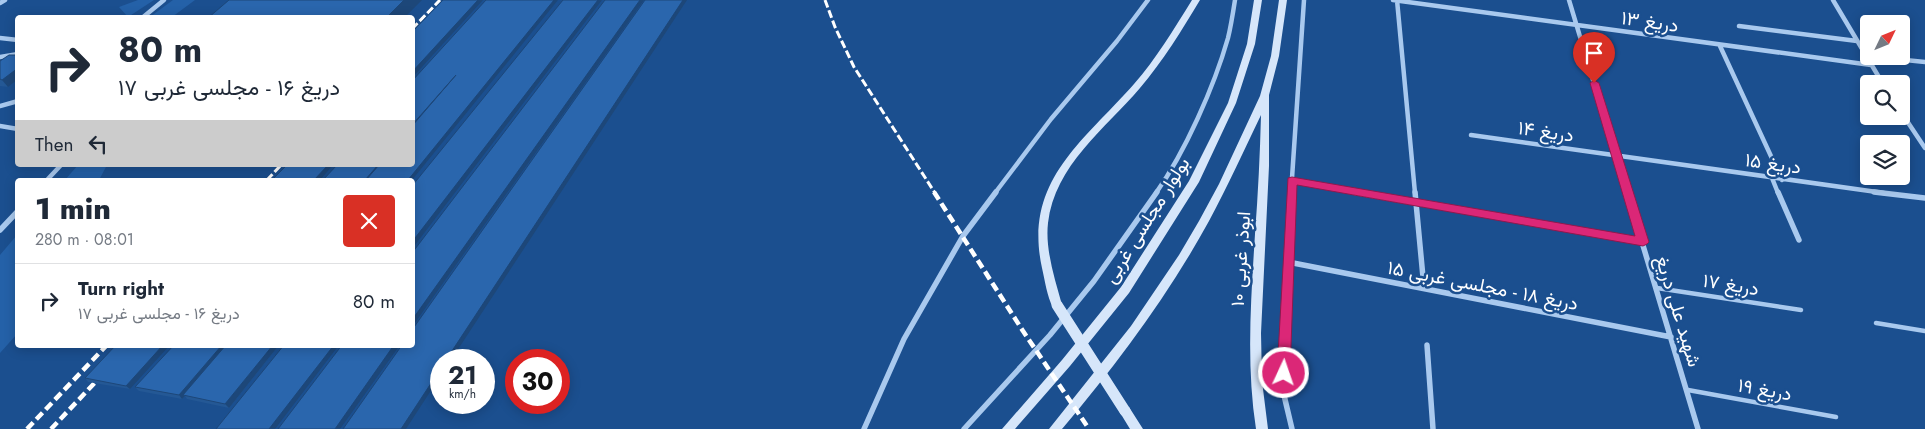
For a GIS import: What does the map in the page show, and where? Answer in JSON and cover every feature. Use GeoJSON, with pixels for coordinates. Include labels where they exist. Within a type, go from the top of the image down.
{"type":"FeatureCollection","features":[{"type":"Feature","properties":{"kind":"main road"},"geometry":{"type":"LineString","coordinates":[[1137,429],[1057,305],[1047,266],[1043,224],[1051,191],[1068,161],[1139,84],[1196,0]]}},
{"type":"Feature","properties":{"kind":"main road","name":"بولوار مجلسی غربی"},"geometry":{"type":"LineString","coordinates":[[1008,429],[1066,363],[1125,290],[1194,182],[1232,103],[1252,44],[1258,0]]}},
{"type":"Feature","properties":{"kind":"main road"},"geometry":{"type":"LineString","coordinates":[[1055,429],[1088,392],[1186,254],[1223,188],[1266,91],[1281,28],[1283,0]]}},
{"type":"Feature","properties":{"kind":"main road","name":"ابوذر غربی ۱۰"},"geometry":{"type":"LineString","coordinates":[[1262,429],[1256,397],[1254,331],[1263,190],[1266,91]]}},
{"type":"Feature","properties":{"kind":"street"},"geometry":{"type":"LineString","coordinates":[[0,4],[5,0]]}},
{"type":"Feature","properties":{"kind":"street"},"geometry":{"type":"LineString","coordinates":[[146,15],[164,0]]}},
{"type":"Feature","properties":{"kind":"street"},"geometry":{"type":"LineString","coordinates":[[864,429],[904,339],[962,236],[1051,119],[1117,41],[1148,0]]}},
{"type":"Feature","properties":{"kind":"street"},"geometry":{"type":"LineString","coordinates":[[964,429],[1050,335],[1094,281],[1162,184],[1189,134],[1209,90],[1228,38],[1235,0]]}},
{"type":"Feature","properties":{"kind":"street"},"geometry":{"type":"LineString","coordinates":[[1292,429],[1283,391],[1292,181],[1304,0]]}},
{"type":"Feature","properties":{"kind":"street","name":"دریغ ۱۳"},"geometry":{"type":"LineString","coordinates":[[1393,0],[1860,64]]}},
{"type":"Feature","properties":{"kind":"street"},"geometry":{"type":"LineString","coordinates":[[1397,0],[1424,288]]}},
{"type":"Feature","properties":{"kind":"street","name":"شهید علی دریغ"},"geometry":{"type":"LineString","coordinates":[[1569,0],[1688,390],[1698,429]]}},
{"type":"Feature","properties":{"kind":"street"},"geometry":{"type":"LineString","coordinates":[[1833,0],[1860,46]]}},
{"type":"Feature","properties":{"kind":"street"},"geometry":{"type":"LineString","coordinates":[[1739,26],[1857,41]]}},
{"type":"Feature","properties":{"kind":"street"},"geometry":{"type":"LineString","coordinates":[[0,38],[15,40]]}},
{"type":"Feature","properties":{"kind":"street"},"geometry":{"type":"LineString","coordinates":[[1720,46],[1782,180]]}},
{"type":"Feature","properties":{"kind":"street"},"geometry":{"type":"LineString","coordinates":[[0,58],[15,55]]}},
{"type":"Feature","properties":{"kind":"street"},"geometry":{"type":"LineString","coordinates":[[1910,60],[1925,62]]}},
{"type":"Feature","properties":{"kind":"street"},"geometry":{"type":"LineString","coordinates":[[1871,65],[1877,75]]}},
{"type":"Feature","properties":{"kind":"street"},"geometry":{"type":"LineString","coordinates":[[0,106],[15,102]]}},
{"type":"Feature","properties":{"kind":"street"},"geometry":{"type":"LineString","coordinates":[[1910,125],[1925,148]]}},
{"type":"Feature","properties":{"kind":"street"},"geometry":{"type":"LineString","coordinates":[[0,126],[15,128]]}},
{"type":"Feature","properties":{"kind":"street","name":"دریغ ۱۴"},"geometry":{"type":"LineString","coordinates":[[1471,135],[1617,156]]}},
{"type":"Feature","properties":{"kind":"street","name":"دریغ ۱۵"},"geometry":{"type":"LineString","coordinates":[[1617,156],[1925,198]]}},
{"type":"Feature","properties":{"kind":"street"},"geometry":{"type":"LineString","coordinates":[[49,178],[59,167]]}},
{"type":"Feature","properties":{"kind":"street"},"geometry":{"type":"LineString","coordinates":[[1772,178],[1799,240]]}},
{"type":"Feature","properties":{"kind":"street"},"geometry":{"type":"LineString","coordinates":[[1292,181],[1643,242]]}},
{"type":"Feature","properties":{"kind":"street"},"geometry":{"type":"LineString","coordinates":[[0,230],[15,214]]}},
{"type":"Feature","properties":{"kind":"street","name":"دریغ ۱۸ - مجلسی غربی ۱۵"},"geometry":{"type":"LineString","coordinates":[[1288,262],[1671,337]]}},
{"type":"Feature","properties":{"kind":"street"},"geometry":{"type":"LineString","coordinates":[[1427,345],[1434,429]]}},
{"type":"Feature","properties":{"kind":"lane","name":"دریغ ۱۷"},"geometry":{"type":"LineString","coordinates":[[1657,288],[1801,310]]}},
{"type":"Feature","properties":{"kind":"lane"},"geometry":{"type":"LineString","coordinates":[[1876,323],[1925,331]]}},
{"type":"Feature","properties":{"kind":"lane","name":"دریغ ۱۹"},"geometry":{"type":"LineString","coordinates":[[1688,390],[1836,417]]}},
{"type":"Feature","properties":{"kind":"shaded area"},"geometry":{"type":"Polygon","coordinates":[[[138,0],[154,0],[131,15],[126,15],[119,7],[138,0]]]}},
{"type":"Feature","properties":{"kind":"shaded area"},"geometry":{"type":"Polygon","coordinates":[[[173,0],[195,0],[175,15],[153,15],[173,0]]]}},
{"type":"Feature","properties":{"kind":"shaded area"},"geometry":{"type":"Polygon","coordinates":[[[76,167],[106,167],[100,178],[67,178],[76,167]]]}},
{"type":"Feature","properties":{"kind":"shaded area"},"geometry":{"type":"Polygon","coordinates":[[[15,237],[15,336],[0,353],[0,255],[15,237]]]}},
{"type":"Feature","properties":{"kind":"building"},"geometry":{"type":"Polygon","coordinates":[[[229,0],[404,0],[389,15],[212,15],[229,0]]]}},
{"type":"Feature","properties":{"kind":"building"},"geometry":{"type":"Polygon","coordinates":[[[443,0],[478,0],[415,69],[415,29],[443,0]]]}},
{"type":"Feature","properties":{"kind":"building"},"geometry":{"type":"Polygon","coordinates":[[[486,0],[554,0],[410,178],[368,178],[377,167],[415,167],[415,123],[456,75],[415,122],[415,78],[486,0]]]}},
{"type":"Feature","properties":{"kind":"building"},"geometry":{"type":"Polygon","coordinates":[[[563,0],[598,0],[415,238],[415,182],[563,0]]]}},
{"type":"Feature","properties":{"kind":"building"},"geometry":{"type":"Polygon","coordinates":[[[605,0],[640,0],[415,316],[415,249],[605,0]]]}},
{"type":"Feature","properties":{"kind":"building"},"geometry":{"type":"Polygon","coordinates":[[[645,0],[683,0],[453,349],[430,349],[430,385],[401,429],[343,429],[400,348],[415,348],[415,326],[645,0]]]}},
{"type":"Feature","properties":{"kind":"building"},"geometry":{"type":"Polygon","coordinates":[[[9,55],[15,55],[15,70],[2,80],[0,79],[0,61],[9,55]]]}},
{"type":"Feature","properties":{"kind":"building"},"geometry":{"type":"Polygon","coordinates":[[[285,167],[326,167],[316,178],[274,178],[285,167]]]}},
{"type":"Feature","properties":{"kind":"building"},"geometry":{"type":"Polygon","coordinates":[[[335,167],[376,167],[367,178],[325,178],[335,167]]]}},
{"type":"Feature","properties":{"kind":"building"},"geometry":{"type":"Polygon","coordinates":[[[113,348],[160,348],[126,386],[85,378],[113,348]]]}},
{"type":"Feature","properties":{"kind":"building"},"geometry":{"type":"Polygon","coordinates":[[[171,348],[219,348],[179,395],[135,387],[171,348]]]}},
{"type":"Feature","properties":{"kind":"building"},"geometry":{"type":"Polygon","coordinates":[[[223,348],[271,348],[225,404],[183,395],[223,348]]]}},
{"type":"Feature","properties":{"kind":"building"},"geometry":{"type":"Polygon","coordinates":[[[282,348],[332,348],[269,429],[216,429],[282,348]]]}},
{"type":"Feature","properties":{"kind":"building"},"geometry":{"type":"Polygon","coordinates":[[[340,348],[392,348],[335,429],[278,429],[340,348]]]}},
{"type":"Feature","properties":{"kind":"railway"},"geometry":{"type":"LineString","coordinates":[[415,26],[440,0]]}},
{"type":"Feature","properties":{"kind":"railway"},"geometry":{"type":"LineString","coordinates":[[825,0],[835,27],[854,67],[935,193]]}},
{"type":"Feature","properties":{"kind":"railway"},"geometry":{"type":"LineString","coordinates":[[269,178],[279,167]]}},
{"type":"Feature","properties":{"kind":"railway"},"geometry":{"type":"LineString","coordinates":[[934,192],[1023,331],[1089,429]]}},
{"type":"Feature","properties":{"kind":"railway"},"geometry":{"type":"LineString","coordinates":[[27,429],[104,348]]}},
{"type":"Feature","properties":{"kind":"railway"},"geometry":{"type":"LineString","coordinates":[[51,429],[104,373]]}},
{"type":"Feature","properties":{"kind":"route"},"geometry":{"type":"LineString","coordinates":[[1284,373],[1292,181],[1643,242],[1594,83]]}}]}
